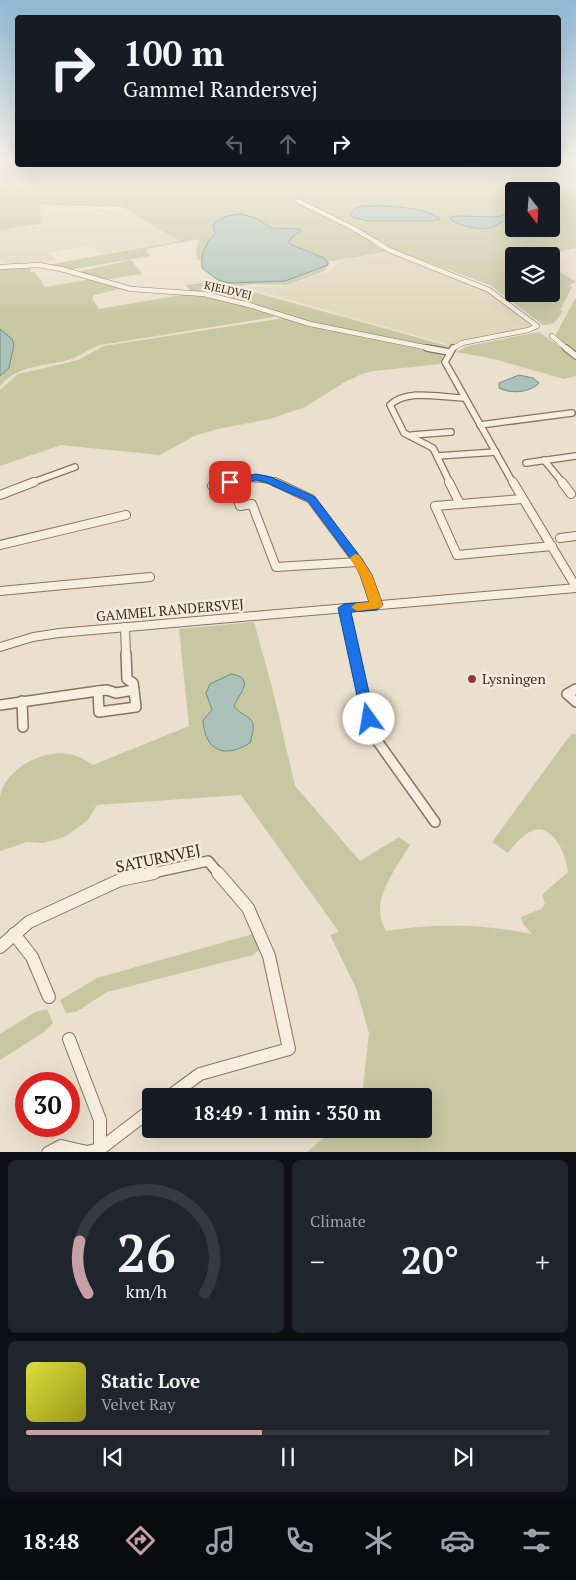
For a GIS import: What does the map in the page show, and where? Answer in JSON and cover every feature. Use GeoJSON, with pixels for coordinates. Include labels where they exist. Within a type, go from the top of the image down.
{"type":"FeatureCollection","features":[{"type":"Feature","properties":{"kind":"street"},"geometry":{"type":"LineString","coordinates":[[325,214],[389,250],[489,290],[537,326],[528,330],[462,344],[452,348],[445,362],[522,498],[576,587]]}},
{"type":"Feature","properties":{"kind":"street","name":"KJELDVEJ"},"geometry":{"type":"LineString","coordinates":[[0,267],[39,265],[61,269],[131,289],[204,294],[310,324],[449,352]]}},
{"type":"Feature","properties":{"kind":"street"},"geometry":{"type":"LineString","coordinates":[[552,336],[576,356]]}},
{"type":"Feature","properties":{"kind":"street"},"geometry":{"type":"LineString","coordinates":[[460,504],[437,456],[428,444],[410,436],[400,428],[390,405],[398,399],[431,396],[466,398]]}},
{"type":"Feature","properties":{"kind":"street"},"geometry":{"type":"LineString","coordinates":[[480,425],[572,413]]}},
{"type":"Feature","properties":{"kind":"street"},"geometry":{"type":"LineString","coordinates":[[410,436],[450,432]]}},
{"type":"Feature","properties":{"kind":"street"},"geometry":{"type":"LineString","coordinates":[[437,456],[496,452]]}},
{"type":"Feature","properties":{"kind":"street"},"geometry":{"type":"LineString","coordinates":[[526,462],[576,456]]}},
{"type":"Feature","properties":{"kind":"street"},"geometry":{"type":"LineString","coordinates":[[544,460],[571,494]]}},
{"type":"Feature","properties":{"kind":"street"},"geometry":{"type":"LineString","coordinates":[[0,495],[75,467]]}},
{"type":"Feature","properties":{"kind":"street"},"geometry":{"type":"LineString","coordinates":[[212,486],[256,477],[268,479],[311,499],[358,562],[366,575],[377,605]]}},
{"type":"Feature","properties":{"kind":"street"},"geometry":{"type":"LineString","coordinates":[[230,482],[240,506],[252,504],[276,567],[358,562]]}},
{"type":"Feature","properties":{"kind":"street"},"geometry":{"type":"LineString","coordinates":[[522,498],[435,506],[457,555],[552,546]]}},
{"type":"Feature","properties":{"kind":"street"},"geometry":{"type":"LineString","coordinates":[[0,545],[126,516]]}},
{"type":"Feature","properties":{"kind":"street"},"geometry":{"type":"LineString","coordinates":[[560,538],[576,536]]}},
{"type":"Feature","properties":{"kind":"street"},"geometry":{"type":"LineString","coordinates":[[0,591],[150,578]]}},
{"type":"Feature","properties":{"kind":"street","name":"GAMMEL RANDERSVEJ"},"geometry":{"type":"LineString","coordinates":[[0,647],[42,636],[576,587]]}},
{"type":"Feature","properties":{"kind":"street"},"geometry":{"type":"LineString","coordinates":[[344,608],[369,719],[378,742],[434,822]]}},
{"type":"Feature","properties":{"kind":"street"},"geometry":{"type":"LineString","coordinates":[[98,691],[99,712],[136,707],[133,683],[127,679],[125,628]]}},
{"type":"Feature","properties":{"kind":"street"},"geometry":{"type":"LineString","coordinates":[[576,689],[567,694],[576,702]]}},
{"type":"Feature","properties":{"kind":"street"},"geometry":{"type":"LineString","coordinates":[[0,705],[98,691],[107,690],[116,693],[134,690]]}},
{"type":"Feature","properties":{"kind":"street"},"geometry":{"type":"LineString","coordinates":[[22,701],[23,727]]}},
{"type":"Feature","properties":{"kind":"street","name":"SATURNVEJ"},"geometry":{"type":"LineString","coordinates":[[0,947],[28,922],[120,880],[208,860],[248,908],[268,956],[289,1049],[200,1074],[181,1088]]}},
{"type":"Feature","properties":{"kind":"street"},"geometry":{"type":"LineString","coordinates":[[14,934],[32,957],[49,997]]}},
{"type":"Feature","properties":{"kind":"street"},"geometry":{"type":"LineString","coordinates":[[68,1039],[100,1120],[100,1150]]}},
{"type":"Feature","properties":{"kind":"street"},"geometry":{"type":"LineString","coordinates":[[48,1152],[61,1146],[87,1152],[100,1150],[142,1117]]}},
{"type":"Feature","properties":{"kind":"shaded area"},"geometry":{"type":"Polygon","coordinates":[[[41,214],[131,214],[178,241],[100,254],[91,247],[69,249],[49,253],[57,260],[36,264],[7,265],[0,259],[0,230],[43,223],[41,214]]]}},
{"type":"Feature","properties":{"kind":"shaded area"},"geometry":{"type":"Polygon","coordinates":[[[241,214],[256,218],[271,228],[300,229],[300,232],[291,238],[289,242],[324,258],[328,265],[285,281],[229,283],[218,280],[202,268],[203,253],[206,245],[215,233],[213,226],[215,222],[227,216],[241,214]]]}},
{"type":"Feature","properties":{"kind":"shaded area"},"geometry":{"type":"Polygon","coordinates":[[[350,214],[430,214],[440,219],[433,221],[368,221],[352,217],[350,214]]]}},
{"type":"Feature","properties":{"kind":"shaded area"},"geometry":{"type":"Polygon","coordinates":[[[505,215],[505,221],[487,228],[475,228],[463,225],[449,218],[456,216],[497,217],[505,215]]]}},
{"type":"Feature","properties":{"kind":"shaded area"},"geometry":{"type":"Polygon","coordinates":[[[387,252],[468,282],[487,292],[524,318],[530,324],[530,327],[450,345],[245,287],[288,286],[317,275],[329,273],[339,261],[387,252]]]}},
{"type":"Feature","properties":{"kind":"shaded area"},"geometry":{"type":"Polygon","coordinates":[[[0,329],[12,339],[14,345],[9,368],[0,376],[0,329]]]}},
{"type":"Feature","properties":{"kind":"shaded area"},"geometry":{"type":"Polygon","coordinates":[[[519,375],[533,378],[539,383],[530,389],[520,392],[499,388],[499,383],[519,375]]]}},
{"type":"Feature","properties":{"kind":"shaded area"},"geometry":{"type":"Polygon","coordinates":[[[231,674],[239,676],[243,679],[244,683],[244,687],[234,707],[251,720],[253,728],[250,743],[232,751],[224,751],[212,745],[205,731],[203,720],[212,710],[206,693],[210,684],[231,674]]]}},
{"type":"Feature","properties":{"kind":"green space"},"geometry":{"type":"Polygon","coordinates":[[[0,214],[41,214],[43,223],[0,230],[0,214]]]}},
{"type":"Feature","properties":{"kind":"green space"},"geometry":{"type":"Polygon","coordinates":[[[133,214],[505,214],[505,238],[560,238],[560,214],[576,214],[576,248],[560,252],[560,247],[505,247],[505,296],[490,285],[395,250],[334,261],[326,260],[289,242],[291,238],[297,235],[298,228],[271,228],[250,215],[235,215],[219,219],[201,259],[197,260],[196,250],[200,239],[146,249],[150,256],[69,270],[47,265],[179,241],[133,214]]]}},
{"type":"Feature","properties":{"kind":"green space"},"geometry":{"type":"Polygon","coordinates":[[[131,260],[142,274],[102,280],[77,272],[131,260]]]}},
{"type":"Feature","properties":{"kind":"green space"},"geometry":{"type":"Polygon","coordinates":[[[328,265],[325,271],[287,285],[253,284],[229,288],[222,281],[229,283],[285,281],[328,265]]]}},
{"type":"Feature","properties":{"kind":"green space"},"geometry":{"type":"Polygon","coordinates":[[[31,266],[30,272],[35,272],[45,287],[91,279],[123,288],[94,295],[92,298],[99,309],[187,294],[225,300],[275,315],[274,317],[100,345],[72,359],[23,370],[7,379],[0,386],[0,268],[31,266]]]}},
{"type":"Feature","properties":{"kind":"green space"},"geometry":{"type":"Polygon","coordinates":[[[560,272],[576,282],[569,285],[572,287],[560,310],[563,311],[559,317],[553,323],[543,325],[513,302],[560,302],[560,272]]]}},
{"type":"Feature","properties":{"kind":"green space"},"geometry":{"type":"Polygon","coordinates":[[[220,281],[227,287],[200,292],[191,291],[185,285],[220,281]]]}},
{"type":"Feature","properties":{"kind":"green space"},"geometry":{"type":"Polygon","coordinates":[[[239,288],[448,346],[449,348],[445,349],[305,321],[207,293],[239,288]]]}},
{"type":"Feature","properties":{"kind":"green space"},"geometry":{"type":"Polygon","coordinates":[[[576,297],[576,352],[555,336],[576,297]]]}},
{"type":"Feature","properties":{"kind":"green space"},"geometry":{"type":"Polygon","coordinates":[[[284,318],[326,330],[443,354],[440,364],[362,374],[345,382],[305,407],[270,419],[217,429],[194,436],[160,455],[61,445],[0,466],[0,390],[18,374],[78,360],[104,346],[284,318]]]}},
{"type":"Feature","properties":{"kind":"green space"},"geometry":{"type":"Polygon","coordinates":[[[539,332],[576,358],[576,376],[564,379],[494,359],[456,352],[468,346],[539,332]]]}},
{"type":"Feature","properties":{"kind":"green space"},"geometry":{"type":"Polygon","coordinates":[[[254,622],[273,691],[295,786],[360,861],[399,837],[410,845],[391,876],[382,898],[381,920],[386,931],[404,928],[459,926],[496,928],[532,934],[523,924],[521,917],[541,909],[545,904],[542,895],[568,872],[562,851],[553,837],[541,829],[527,834],[508,853],[492,842],[571,734],[576,734],[576,1152],[307,1152],[323,1138],[432,1138],[432,1088],[363,1088],[369,1033],[356,988],[330,935],[339,932],[241,795],[97,805],[88,820],[65,837],[43,843],[27,842],[0,851],[0,797],[3,787],[9,778],[26,763],[37,758],[59,753],[82,758],[93,765],[189,726],[179,629],[254,622]]]}},
{"type":"Feature","properties":{"kind":"green space"},"geometry":{"type":"Polygon","coordinates":[[[253,934],[259,950],[253,955],[107,992],[76,1012],[66,1013],[60,1000],[97,978],[253,934]]]}},
{"type":"Feature","properties":{"kind":"green space"},"geometry":{"type":"Polygon","coordinates":[[[47,1009],[53,1023],[44,1032],[0,1060],[0,1034],[35,1012],[47,1009]]]}},
{"type":"Feature","properties":{"kind":"slow traffic"},"geometry":{"type":"LineString","coordinates":[[355,558],[366,575],[377,605],[357,607]]}},
{"type":"Feature","properties":{"kind":"place","name":"Lysningen"},"geometry":{"type":"Point","coordinates":[472,679]}},
{"type":"Feature","properties":{"kind":"route"},"geometry":{"type":"LineString","coordinates":[[230,482],[256,477],[268,479],[311,499],[366,575],[377,605],[344,608],[369,719]]}}]}
